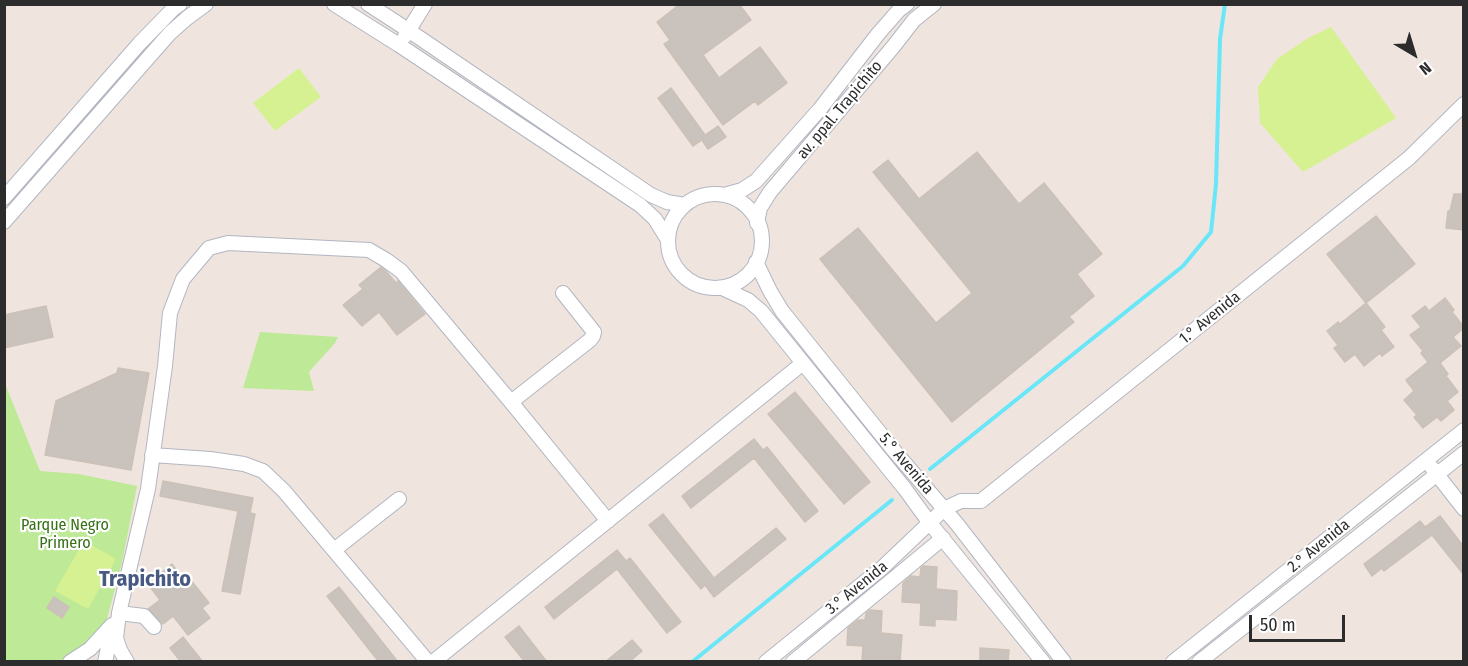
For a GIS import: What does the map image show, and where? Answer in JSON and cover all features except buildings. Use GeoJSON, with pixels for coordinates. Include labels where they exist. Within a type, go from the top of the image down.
{"type":"FeatureCollection","features":[{"type":"Feature","properties":{"kind":"street"},"geometry":{"type":"LineString","coordinates":[[4,198],[139,44],[180,4]]}},
{"type":"Feature","properties":{"kind":"street"},"geometry":{"type":"LineString","coordinates":[[4,222],[170,33],[206,4]]}},
{"type":"Feature","properties":{"kind":"street"},"geometry":{"type":"LineString","coordinates":[[333,4],[399,45],[640,205],[655,219],[668,240]]}},
{"type":"Feature","properties":{"kind":"street"},"geometry":{"type":"LineString","coordinates":[[368,4],[651,195],[667,202],[686,205]]}},
{"type":"Feature","properties":{"kind":"street"},"geometry":{"type":"LineString","coordinates":[[399,45],[425,4]]}},
{"type":"Feature","properties":{"kind":"street","name":"av. ppal. Trapichito"},"geometry":{"type":"LineString","coordinates":[[724,195],[742,190],[756,181],[819,109],[878,34],[907,4]]}},
{"type":"Feature","properties":{"kind":"street","name":"av. ppal. Trapichito"},"geometry":{"type":"LineString","coordinates":[[758,222],[760,208],[770,192],[914,20],[934,4]]}},
{"type":"Feature","properties":{"kind":"street","name":"1.° Avenida"},"geometry":{"type":"LineString","coordinates":[[944,509],[962,501],[981,501],[1409,158],[1464,104]]}},
{"type":"Feature","properties":{"kind":"street"},"geometry":{"type":"LineString","coordinates":[[724,195],[748,208],[758,222],[762,244],[750,272],[733,285],[722,288],[699,286],[679,273],[673,263],[668,240],[670,227],[676,214],[697,198],[724,195]]}},
{"type":"Feature","properties":{"kind":"street"},"geometry":{"type":"LineString","coordinates":[[105,662],[148,489],[170,313],[183,279],[209,248],[228,243],[369,250],[386,260],[401,271],[608,520]]}},
{"type":"Feature","properties":{"kind":"street","name":"5.° Avenida"},"geometry":{"type":"LineString","coordinates":[[756,262],[782,311],[896,453],[957,524],[1064,662]]}},
{"type":"Feature","properties":{"kind":"street","name":"5.° Avenida"},"geometry":{"type":"LineString","coordinates":[[722,288],[747,300],[761,310],[1043,662]]}},
{"type":"Feature","properties":{"kind":"street"},"geometry":{"type":"LineString","coordinates":[[511,402],[593,336],[594,332],[563,293]]}},
{"type":"Feature","properties":{"kind":"street"},"geometry":{"type":"LineString","coordinates":[[152,455],[210,459],[244,464],[263,471],[284,491],[431,662],[803,363]]}},
{"type":"Feature","properties":{"kind":"street","name":"2.° Avenida"},"geometry":{"type":"LineString","coordinates":[[1173,662],[1464,430]]}},
{"type":"Feature","properties":{"kind":"street"},"geometry":{"type":"LineString","coordinates":[[1199,662],[1464,453]]}},
{"type":"Feature","properties":{"kind":"street"},"geometry":{"type":"LineString","coordinates":[[1426,460],[1464,509]]}},
{"type":"Feature","properties":{"kind":"street"},"geometry":{"type":"LineString","coordinates":[[334,550],[399,499]]}},
{"type":"Feature","properties":{"kind":"street","name":"3.° Avenida"},"geometry":{"type":"LineString","coordinates":[[766,662],[882,568],[944,509]]}},
{"type":"Feature","properties":{"kind":"street","name":"3.° Avenida"},"geometry":{"type":"LineString","coordinates":[[793,662],[943,538]]}},
{"type":"Feature","properties":{"kind":"street"},"geometry":{"type":"LineString","coordinates":[[70,662],[90,649],[116,619],[144,615],[154,627]]}},
{"type":"Feature","properties":{"kind":"street"},"geometry":{"type":"LineString","coordinates":[[116,619],[116,638],[127,662]]}},
{"type":"Feature","properties":{"kind":"green space"},"geometry":{"type":"Polygon","coordinates":[[[1331,27],[1396,118],[1303,172],[1260,123],[1258,87],[1277,59],[1308,38],[1331,27]]]}},
{"type":"Feature","properties":{"kind":"green space"},"geometry":{"type":"Polygon","coordinates":[[[299,68],[321,97],[275,131],[253,103],[299,68]]]}},
{"type":"Feature","properties":{"kind":"green space"},"geometry":{"type":"Polygon","coordinates":[[[260,332],[338,337],[309,372],[314,391],[243,388],[260,332]]]}},
{"type":"Feature","properties":{"kind":"green space","name":"Parque Negro Primero"},"geometry":{"type":"Polygon","coordinates":[[[4,381],[40,471],[79,474],[137,486],[122,563],[105,626],[83,649],[59,661],[5,661],[4,381]]]}},
{"type":"Feature","properties":{"kind":"green space"},"geometry":{"type":"Polygon","coordinates":[[[84,541],[116,559],[88,609],[55,591],[84,541]]]}},
{"type":"Feature","properties":{"kind":"waterway"},"geometry":{"type":"LineString","coordinates":[[930,469],[1183,266],[1211,232],[1216,184],[1220,39],[1225,4]]}},
{"type":"Feature","properties":{"kind":"waterway"},"geometry":{"type":"LineString","coordinates":[[692,662],[892,500]]}},
{"type":"Feature","properties":{"kind":"district","name":"Trapichito"},"geometry":{"type":"Point","coordinates":[145,580]}}]}
